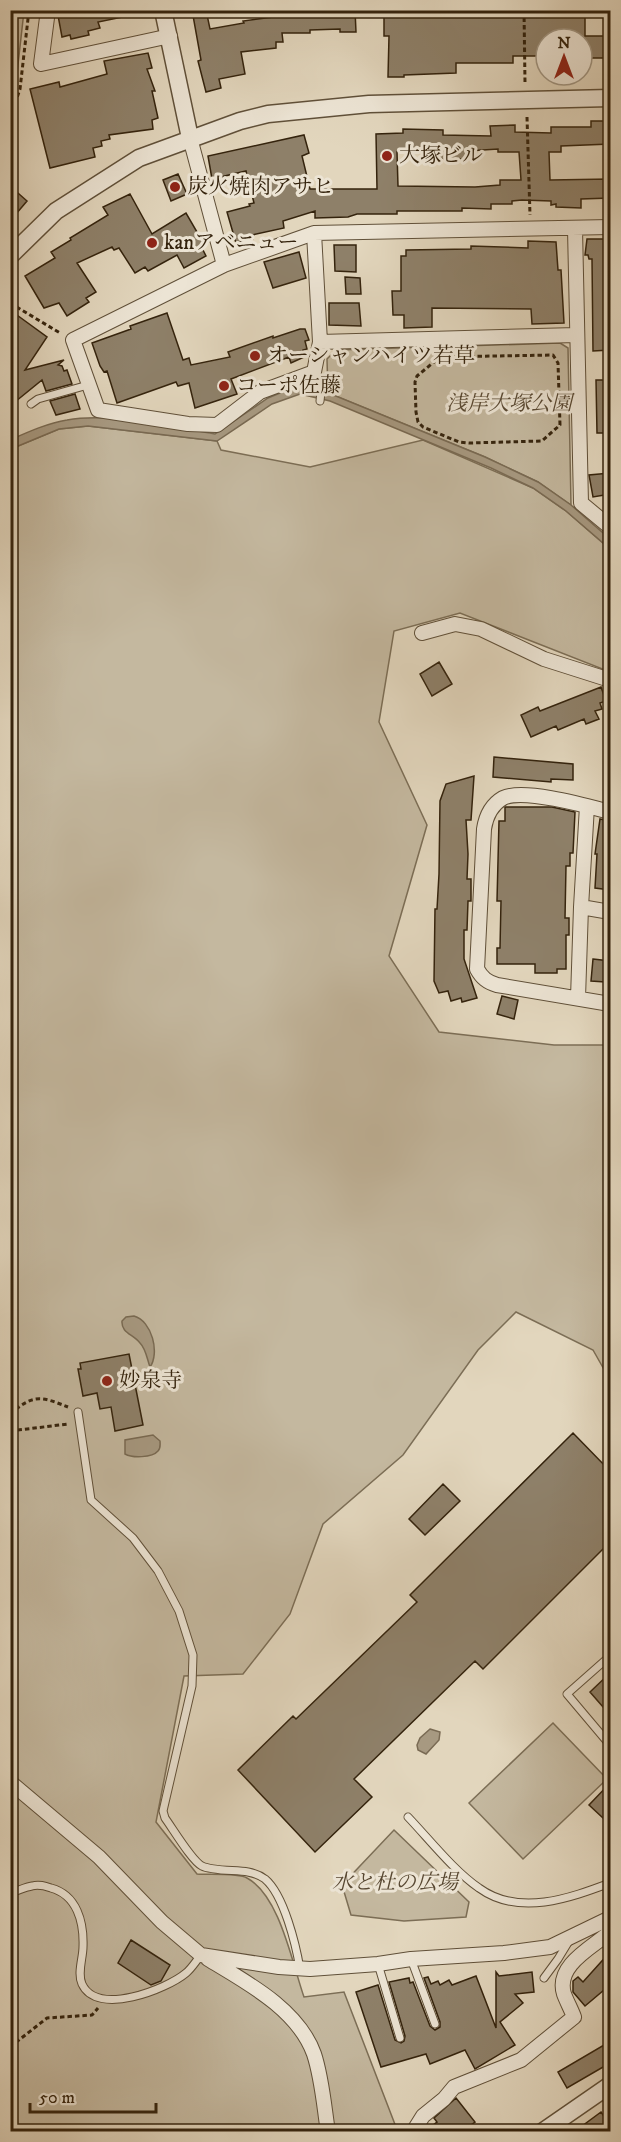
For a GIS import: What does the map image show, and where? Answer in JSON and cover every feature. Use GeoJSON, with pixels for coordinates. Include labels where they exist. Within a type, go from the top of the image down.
{"type":"FeatureCollection","features":[{"type":"Feature","properties":{"kind":"street"},"geometry":{"type":"LineString","coordinates":[[48,10],[41,64],[170,36]]}},
{"type":"Feature","properties":{"kind":"street"},"geometry":{"type":"LineString","coordinates":[[163,10],[190,138],[224,265]]}},
{"type":"Feature","properties":{"kind":"street"},"geometry":{"type":"LineString","coordinates":[[10,256],[56,211],[139,158],[240,121],[268,114],[369,104],[610,98]]}},
{"type":"Feature","properties":{"kind":"street"},"geometry":{"type":"LineString","coordinates":[[314,233],[320,342],[314,372],[260,392],[217,425],[188,424],[98,410],[73,340],[224,265],[314,233],[610,227]]}},
{"type":"Feature","properties":{"kind":"street"},"geometry":{"type":"LineString","coordinates":[[575,229],[581,503],[610,527]]}},
{"type":"Feature","properties":{"kind":"street"},"geometry":{"type":"LineString","coordinates":[[320,342],[576,335]]}},
{"type":"Feature","properties":{"kind":"street"},"geometry":{"type":"LineString","coordinates":[[422,633],[455,624],[481,629],[544,659],[610,680]]}},
{"type":"Feature","properties":{"kind":"street"},"geometry":{"type":"LineString","coordinates":[[610,812],[533,796],[515,795],[503,799],[492,807],[486,818],[484,829],[477,969],[488,982],[497,985],[610,1004]]}},
{"type":"Feature","properties":{"kind":"street"},"geometry":{"type":"LineString","coordinates":[[578,998],[587,806]]}},
{"type":"Feature","properties":{"kind":"street"},"geometry":{"type":"LineString","coordinates":[[581,907],[610,912]]}},
{"type":"Feature","properties":{"kind":"street"},"geometry":{"type":"LineString","coordinates":[[10,1782],[99,1857],[162,1922],[201,1955],[263,1995],[301,2029],[314,2053],[328,2132]]}},
{"type":"Feature","properties":{"kind":"street"},"geometry":{"type":"LineString","coordinates":[[201,1955],[279,1968],[300,1969],[378,1964],[550,1947],[610,1918]]}},
{"type":"Feature","properties":{"kind":"street"},"geometry":{"type":"LineString","coordinates":[[413,2132],[423,2116],[444,2099],[454,2086],[521,2060],[574,2017],[564,1994],[563,1983],[567,1972],[581,1954],[610,1932]]}},
{"type":"Feature","properties":{"kind":"street"},"geometry":{"type":"LineString","coordinates":[[542,2132],[609,2090]]}},
{"type":"Feature","properties":{"kind":"lane"},"geometry":{"type":"LineString","coordinates":[[314,372],[322,383],[320,401]]}},
{"type":"Feature","properties":{"kind":"lane"},"geometry":{"type":"LineString","coordinates":[[31,404],[38,399],[88,386]]}},
{"type":"Feature","properties":{"kind":"lane"},"geometry":{"type":"LineString","coordinates":[[78,1412],[91,1500],[133,1538],[158,1571],[179,1611],[190,1641],[193,1655],[192,1686],[163,1812],[165,1818],[202,1867],[250,1873],[264,1879],[276,1894],[286,1917],[297,1950],[300,1969]]}},
{"type":"Feature","properties":{"kind":"lane"},"geometry":{"type":"LineString","coordinates":[[610,1656],[567,1694],[610,1745]]}},
{"type":"Feature","properties":{"kind":"lane"},"geometry":{"type":"LineString","coordinates":[[408,1816],[480,1889],[504,1899],[526,1903],[550,1902],[568,1899],[610,1883]]}},
{"type":"Feature","properties":{"kind":"lane"},"geometry":{"type":"LineString","coordinates":[[10,1893],[40,1885],[60,1890],[72,1901],[78,1910],[83,1932],[80,1977],[82,1986],[102,1998],[145,1995],[165,1986],[186,1972],[201,1955]]}},
{"type":"Feature","properties":{"kind":"lane"},"geometry":{"type":"LineString","coordinates":[[543,1978],[572,1937]]}},
{"type":"Feature","properties":{"kind":"lane"},"geometry":{"type":"LineString","coordinates":[[411,1959],[435,2024]]}},
{"type":"Feature","properties":{"kind":"lane"},"geometry":{"type":"LineString","coordinates":[[378,1964],[400,2038]]}},
{"type":"Feature","properties":{"kind":"path"},"geometry":{"type":"LineString","coordinates":[[10,118],[20,89],[29,10]]}},
{"type":"Feature","properties":{"kind":"path"},"geometry":{"type":"LineString","coordinates":[[524,10],[525,83]]}},
{"type":"Feature","properties":{"kind":"path"},"geometry":{"type":"LineString","coordinates":[[527,116],[530,229]]}},
{"type":"Feature","properties":{"kind":"path"},"geometry":{"type":"LineString","coordinates":[[10,303],[73,340]]}},
{"type":"Feature","properties":{"kind":"path"},"geometry":{"type":"LineString","coordinates":[[440,357],[553,355],[558,363],[560,425],[542,441],[469,443],[459,442],[423,428],[418,422],[416,412],[415,381],[417,376],[440,357],[441,339]]}},
{"type":"Feature","properties":{"kind":"path"},"geometry":{"type":"LineString","coordinates":[[10,1414],[31,1399],[43,1397],[78,1412]]}},
{"type":"Feature","properties":{"kind":"path"},"geometry":{"type":"LineString","coordinates":[[10,1431],[80,1422]]}},
{"type":"Feature","properties":{"kind":"path"},"geometry":{"type":"LineString","coordinates":[[10,2047],[47,2018],[92,2015],[99,2007],[102,1998]]}},
{"type":"Feature","properties":{"kind":"green space"},"geometry":{"type":"Polygon","coordinates":[[[11,10],[24,11],[16,82],[11,103],[11,10]]]}},
{"type":"Feature","properties":{"kind":"green space","name":"浅岸大塚公園"},"geometry":{"type":"Polygon","coordinates":[[[560,343],[568,348],[571,505],[538,482],[485,457],[328,393],[327,359],[336,350],[560,343]]]}},
{"type":"Feature","properties":{"kind":"green space"},"geometry":{"type":"Polygon","coordinates":[[[88,426],[217,441],[221,450],[310,467],[423,440],[533,488],[566,511],[610,549],[610,672],[460,613],[394,631],[379,722],[427,825],[389,956],[439,1032],[554,1045],[610,1045],[610,1380],[593,1350],[516,1312],[478,1350],[403,1455],[323,1524],[290,1614],[243,1674],[184,1676],[156,1822],[197,1874],[243,1876],[258,1887],[268,1899],[276,1915],[304,1997],[344,1992],[396,2127],[390,2132],[11,2132],[11,449],[59,429],[88,426]]]}},
{"type":"Feature","properties":{"kind":"green space"},"geometry":{"type":"Polygon","coordinates":[[[553,1723],[607,1779],[523,1859],[469,1803],[553,1723]]]}},
{"type":"Feature","properties":{"kind":"green space","name":"水と杜の広場"},"geometry":{"type":"Polygon","coordinates":[[[394,1830],[469,1902],[466,1917],[404,1921],[351,1915],[342,1885],[394,1830]]]}},
{"type":"Feature","properties":{"kind":"shaded area"},"geometry":{"type":"Polygon","coordinates":[[[299,385],[331,394],[485,457],[538,482],[571,505],[610,539],[610,549],[566,511],[533,488],[491,468],[330,401],[300,394],[272,404],[217,441],[88,426],[59,429],[11,449],[10,440],[38,428],[84,418],[141,421],[215,434],[268,398],[299,385]]]}},
{"type":"Feature","properties":{"kind":"shaded area"},"geometry":{"type":"Polygon","coordinates":[[[134,1316],[146,1324],[150,1331],[154,1354],[150,1367],[142,1345],[125,1331],[122,1325],[126,1317],[134,1316]]]}},
{"type":"Feature","properties":{"kind":"shaded area"},"geometry":{"type":"Polygon","coordinates":[[[153,1435],[160,1441],[158,1451],[142,1457],[125,1454],[125,1440],[153,1435]]]}},
{"type":"Feature","properties":{"kind":"shaded area"},"geometry":{"type":"Polygon","coordinates":[[[430,1729],[440,1732],[439,1740],[426,1754],[418,1750],[417,1745],[420,1738],[430,1729]]]}},
{"type":"Feature","properties":{"kind":"building"},"geometry":{"type":"Polygon","coordinates":[[[57,10],[123,10],[123,17],[98,22],[100,28],[88,31],[89,35],[71,39],[70,35],[62,37],[57,10]]]}},
{"type":"Feature","properties":{"kind":"building"},"geometry":{"type":"Polygon","coordinates":[[[192,10],[206,10],[210,29],[244,23],[243,21],[288,15],[288,10],[355,10],[356,32],[340,32],[340,29],[310,30],[310,33],[282,33],[283,42],[276,42],[276,48],[241,52],[245,74],[219,79],[221,88],[206,92],[198,61],[201,60],[192,10]]]}},
{"type":"Feature","properties":{"kind":"building"},"geometry":{"type":"Polygon","coordinates":[[[384,10],[585,10],[585,27],[534,27],[534,56],[513,56],[513,63],[456,63],[456,73],[388,77],[389,36],[384,36],[384,10]]]}},
{"type":"Feature","properties":{"kind":"building"},"geometry":{"type":"Polygon","coordinates":[[[594,36],[610,36],[610,58],[594,58],[594,36]]]}},
{"type":"Feature","properties":{"kind":"building"},"geometry":{"type":"Polygon","coordinates":[[[148,53],[152,68],[147,69],[155,91],[152,91],[158,118],[152,120],[153,129],[109,135],[110,139],[101,141],[102,146],[93,148],[95,157],[50,168],[30,89],[59,82],[60,87],[107,74],[104,61],[148,53]]]}},
{"type":"Feature","properties":{"kind":"building"},"geometry":{"type":"Polygon","coordinates":[[[591,121],[610,121],[610,144],[561,146],[561,152],[549,152],[550,180],[610,179],[610,198],[581,199],[581,208],[556,207],[556,204],[551,205],[551,201],[522,200],[512,201],[512,204],[491,204],[491,209],[462,208],[462,211],[397,211],[397,214],[357,214],[348,217],[315,218],[315,211],[283,221],[284,228],[252,235],[253,239],[236,243],[227,212],[254,203],[246,171],[212,179],[208,156],[304,135],[309,153],[302,156],[310,189],[377,189],[376,134],[403,133],[403,129],[443,130],[443,135],[491,136],[490,126],[515,125],[515,132],[551,133],[551,127],[591,127],[591,121]],[[498,149],[467,151],[466,159],[431,159],[431,152],[397,152],[398,186],[475,187],[500,185],[500,180],[521,180],[519,152],[498,152],[498,149]]]}},
{"type":"Feature","properties":{"kind":"building","name":"炭火焼肉アサヒ"},"geometry":{"type":"Polygon","coordinates":[[[178,174],[187,194],[171,201],[163,180],[178,174]]]}},
{"type":"Feature","properties":{"kind":"building"},"geometry":{"type":"Polygon","coordinates":[[[10,186],[27,201],[10,221],[10,186]]]}},
{"type":"Feature","properties":{"kind":"building"},"geometry":{"type":"Polygon","coordinates":[[[130,194],[152,234],[186,213],[204,244],[201,246],[206,256],[184,268],[177,255],[148,271],[145,267],[135,273],[119,248],[114,250],[112,247],[77,263],[96,292],[86,298],[89,302],[67,316],[59,303],[44,308],[25,276],[55,258],[51,252],[71,240],[70,238],[108,215],[103,207],[130,194]]]}},
{"type":"Feature","properties":{"kind":"building"},"geometry":{"type":"Polygon","coordinates":[[[587,239],[610,239],[610,350],[593,351],[592,259],[585,255],[587,239]]]}},
{"type":"Feature","properties":{"kind":"building"},"geometry":{"type":"Polygon","coordinates":[[[528,241],[556,242],[558,270],[561,270],[564,323],[532,324],[531,309],[432,308],[432,327],[404,328],[404,315],[393,315],[392,291],[401,291],[401,256],[406,256],[406,250],[471,249],[471,246],[528,248],[528,241]]]}},
{"type":"Feature","properties":{"kind":"building"},"geometry":{"type":"Polygon","coordinates":[[[334,245],[356,245],[356,272],[335,271],[334,245]]]}},
{"type":"Feature","properties":{"kind":"building"},"geometry":{"type":"Polygon","coordinates":[[[299,252],[306,278],[273,288],[264,262],[299,252]]]}},
{"type":"Feature","properties":{"kind":"building"},"geometry":{"type":"Polygon","coordinates":[[[345,277],[360,278],[361,294],[346,294],[345,277]]]}},
{"type":"Feature","properties":{"kind":"building"},"geometry":{"type":"Polygon","coordinates":[[[329,303],[359,303],[361,326],[329,325],[329,303]]]}},
{"type":"Feature","properties":{"kind":"building"},"geometry":{"type":"Polygon","coordinates":[[[10,310],[47,337],[25,370],[64,360],[58,365],[62,366],[64,371],[67,370],[72,384],[46,391],[42,380],[10,406],[10,310]]]}},
{"type":"Feature","properties":{"kind":"building"},"geometry":{"type":"Polygon","coordinates":[[[167,313],[183,360],[189,358],[191,365],[230,357],[228,352],[300,329],[305,329],[309,340],[305,341],[307,349],[303,350],[304,357],[291,363],[289,357],[231,379],[237,394],[195,408],[189,383],[178,386],[176,382],[117,403],[107,371],[104,372],[100,366],[92,343],[167,313]]]}},
{"type":"Feature","properties":{"kind":"building"},"geometry":{"type":"Polygon","coordinates":[[[596,380],[610,380],[610,433],[597,433],[596,380]]]}},
{"type":"Feature","properties":{"kind":"building"},"geometry":{"type":"Polygon","coordinates":[[[75,394],[80,409],[56,415],[50,401],[75,394]]]}},
{"type":"Feature","properties":{"kind":"building"},"geometry":{"type":"Polygon","coordinates":[[[610,473],[610,494],[593,497],[589,475],[610,473]]]}},
{"type":"Feature","properties":{"kind":"building"},"geometry":{"type":"Polygon","coordinates":[[[439,662],[452,684],[432,696],[420,674],[439,662]]]}},
{"type":"Feature","properties":{"kind":"building"},"geometry":{"type":"Polygon","coordinates":[[[601,687],[606,701],[600,703],[602,709],[595,711],[599,719],[586,724],[584,719],[558,730],[556,726],[531,737],[521,715],[538,707],[540,711],[601,687]]]}},
{"type":"Feature","properties":{"kind":"building"},"geometry":{"type":"Polygon","coordinates":[[[494,757],[573,764],[573,780],[551,779],[551,782],[493,777],[494,757]]]}},
{"type":"Feature","properties":{"kind":"building"},"geometry":{"type":"Polygon","coordinates":[[[474,776],[471,820],[466,820],[467,879],[471,879],[471,901],[468,901],[467,930],[464,930],[464,959],[477,998],[462,1002],[461,998],[451,1001],[448,991],[439,993],[434,981],[440,801],[446,784],[474,776]]]}},
{"type":"Feature","properties":{"kind":"building"},"geometry":{"type":"Polygon","coordinates":[[[505,807],[552,807],[575,812],[573,853],[570,853],[570,866],[566,866],[565,918],[569,918],[569,935],[566,935],[566,969],[557,969],[557,973],[535,973],[535,964],[497,964],[497,948],[500,948],[501,901],[497,901],[499,821],[505,821],[505,807]]]}},
{"type":"Feature","properties":{"kind":"building"},"geometry":{"type":"Polygon","coordinates":[[[600,819],[610,821],[610,890],[595,888],[597,854],[595,854],[600,819]]]}},
{"type":"Feature","properties":{"kind":"building"},"geometry":{"type":"Polygon","coordinates":[[[593,959],[610,961],[610,976],[605,976],[605,982],[591,981],[593,959]]]}},
{"type":"Feature","properties":{"kind":"building"},"geometry":{"type":"Polygon","coordinates":[[[502,996],[518,1000],[514,1019],[497,1014],[502,996]]]}},
{"type":"Feature","properties":{"kind":"building","name":"妙泉寺"},"geometry":{"type":"Polygon","coordinates":[[[129,1354],[143,1425],[115,1431],[111,1407],[100,1409],[97,1393],[83,1396],[78,1369],[81,1369],[80,1363],[129,1354]]]}},
{"type":"Feature","properties":{"kind":"building"},"geometry":{"type":"Polygon","coordinates":[[[573,1433],[610,1471],[610,1542],[483,1669],[475,1661],[354,1779],[372,1797],[315,1852],[238,1770],[293,1716],[296,1719],[417,1602],[410,1595],[573,1433]]]}},
{"type":"Feature","properties":{"kind":"building"},"geometry":{"type":"Polygon","coordinates":[[[443,1484],[460,1501],[425,1535],[409,1519],[443,1484]]]}},
{"type":"Feature","properties":{"kind":"building"},"geometry":{"type":"Polygon","coordinates":[[[610,1673],[610,1715],[590,1692],[610,1673]]]}},
{"type":"Feature","properties":{"kind":"building"},"geometry":{"type":"Polygon","coordinates":[[[610,1783],[610,1811],[603,1818],[589,1805],[610,1783]]]}},
{"type":"Feature","properties":{"kind":"building"},"geometry":{"type":"Polygon","coordinates":[[[131,1940],[170,1965],[161,1981],[151,1985],[118,1963],[131,1940]]]}},
{"type":"Feature","properties":{"kind":"building"},"geometry":{"type":"Polygon","coordinates":[[[610,1952],[610,1997],[604,1990],[585,2006],[573,1992],[573,1981],[578,1977],[583,1982],[610,1952]]]}},
{"type":"Feature","properties":{"kind":"building"},"geometry":{"type":"Polygon","coordinates":[[[496,1972],[499,1976],[532,1972],[534,1992],[515,1994],[523,2003],[500,2022],[515,2045],[475,2069],[465,2050],[430,2064],[426,2054],[381,2067],[356,1992],[378,1985],[395,2040],[401,2043],[405,2036],[389,1982],[409,1978],[410,1983],[413,1982],[430,2026],[435,2030],[440,2027],[440,2022],[424,1978],[428,1977],[431,1984],[438,1981],[440,1985],[449,1980],[452,1985],[476,1976],[496,2028],[496,1972]]]}},
{"type":"Feature","properties":{"kind":"building"},"geometry":{"type":"Polygon","coordinates":[[[604,2045],[610,2054],[610,2063],[567,2088],[558,2072],[604,2045]]]}},
{"type":"Feature","properties":{"kind":"building"},"geometry":{"type":"Polygon","coordinates":[[[456,2098],[475,2122],[462,2132],[424,2132],[437,2122],[434,2118],[456,2098]]]}},
{"type":"Feature","properties":{"kind":"building"},"geometry":{"type":"Polygon","coordinates":[[[601,2112],[610,2125],[610,2132],[574,2132],[601,2112]]]}},
{"type":"Feature","properties":{"kind":"place","name":"大塚ビル"},"geometry":{"type":"Point","coordinates":[387,156]}},
{"type":"Feature","properties":{"kind":"place","name":"炭火焼肉アサヒ"},"geometry":{"type":"Point","coordinates":[175,187]}},
{"type":"Feature","properties":{"kind":"place","name":"kanアベニュー"},"geometry":{"type":"Point","coordinates":[152,243]}},
{"type":"Feature","properties":{"kind":"place","name":"オーシャンハイツ若草"},"geometry":{"type":"Point","coordinates":[255,356]}},
{"type":"Feature","properties":{"kind":"place","name":"コーポ佐藤"},"geometry":{"type":"Point","coordinates":[224,386]}},
{"type":"Feature","properties":{"kind":"place","name":"妙泉寺"},"geometry":{"type":"Point","coordinates":[107,1381]}}]}
